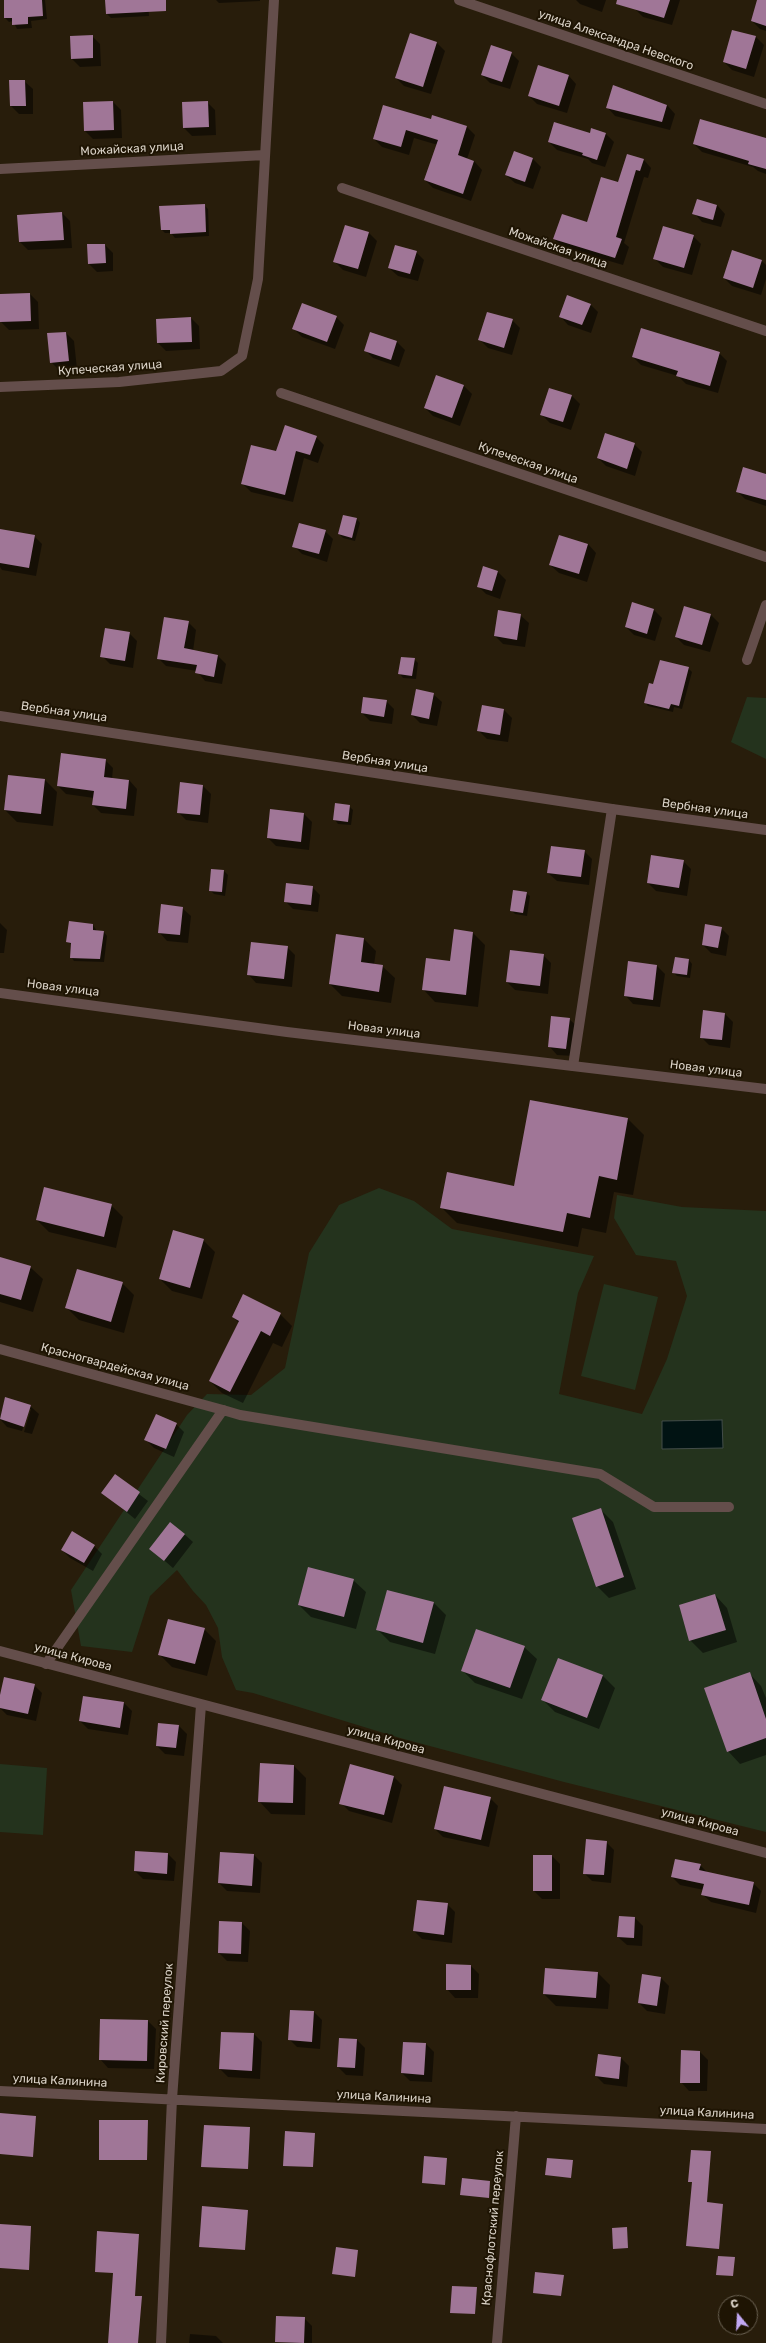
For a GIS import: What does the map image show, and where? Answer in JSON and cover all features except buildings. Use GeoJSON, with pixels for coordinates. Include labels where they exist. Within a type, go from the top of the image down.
{"type":"FeatureCollection","features":[{"type":"Feature","properties":{"kind":"street"},"geometry":{"type":"LineString","coordinates":[[265,155],[274,0]]}},
{"type":"Feature","properties":{"kind":"street","name":"улица Александра Невского"},"geometry":{"type":"LineString","coordinates":[[458,0],[766,104]]}},
{"type":"Feature","properties":{"kind":"street","name":"Можайская улица"},"geometry":{"type":"LineString","coordinates":[[0,169],[265,155]]}},
{"type":"Feature","properties":{"kind":"street","name":"Купеческая улица"},"geometry":{"type":"LineString","coordinates":[[0,387],[119,382],[221,371],[242,356],[258,279],[265,155]]}},
{"type":"Feature","properties":{"kind":"street","name":"Можайская улица"},"geometry":{"type":"LineString","coordinates":[[342,188],[766,332]]}},
{"type":"Feature","properties":{"kind":"street","name":"Купеческая улица"},"geometry":{"type":"LineString","coordinates":[[281,393],[766,557]]}},
{"type":"Feature","properties":{"kind":"street"},"geometry":{"type":"LineString","coordinates":[[747,660],[766,605]]}},
{"type":"Feature","properties":{"kind":"street","name":"Вербная улица"},"geometry":{"type":"LineString","coordinates":[[0,716],[612,810],[766,830]]}},
{"type":"Feature","properties":{"kind":"street"},"geometry":{"type":"LineString","coordinates":[[573,1066],[612,810]]}},
{"type":"Feature","properties":{"kind":"street","name":"Новая улица"},"geometry":{"type":"LineString","coordinates":[[0,993],[287,1032],[766,1088]]}},
{"type":"Feature","properties":{"kind":"street","name":"Красногвардейская улица"},"geometry":{"type":"LineString","coordinates":[[0,1349],[240,1415],[600,1474],[654,1507],[729,1507]]}},
{"type":"Feature","properties":{"kind":"street"},"geometry":{"type":"LineString","coordinates":[[46,1664],[223,1410]]}},
{"type":"Feature","properties":{"kind":"street","name":"улица Кирова"},"geometry":{"type":"LineString","coordinates":[[0,1651],[766,1853]]}},
{"type":"Feature","properties":{"kind":"street","name":"Кировский переулок"},"geometry":{"type":"LineString","coordinates":[[160,2343],[172,2099],[201,1705]]}},
{"type":"Feature","properties":{"kind":"street","name":"улица Калинина"},"geometry":{"type":"LineString","coordinates":[[0,2091],[766,2128]]}},
{"type":"Feature","properties":{"kind":"street","name":"Краснофлотский переулок"},"geometry":{"type":"LineString","coordinates":[[496,2343],[516,2116]]}},
{"type":"Feature","properties":{"kind":"green space"},"geometry":{"type":"Polygon","coordinates":[[[747,697],[766,698],[766,759],[731,742],[747,697]]]}},
{"type":"Feature","properties":{"kind":"green space"},"geometry":{"type":"Polygon","coordinates":[[[379,1188],[414,1201],[452,1229],[594,1256],[578,1293],[559,1394],[642,1414],[667,1359],[687,1296],[676,1261],[636,1255],[614,1218],[617,1195],[682,1207],[766,1211],[766,1832],[564,1782],[400,1738],[253,1693],[236,1690],[222,1657],[218,1628],[206,1605],[177,1570],[150,1596],[132,1652],[81,1646],[71,1590],[187,1415],[207,1394],[251,1395],[285,1368],[309,1253],[339,1205],[379,1188]]]}},
{"type":"Feature","properties":{"kind":"green space"},"geometry":{"type":"Polygon","coordinates":[[[604,1284],[658,1297],[635,1390],[581,1376],[604,1284]]]}},
{"type":"Feature","properties":{"kind":"green space"},"geometry":{"type":"Polygon","coordinates":[[[0,1764],[47,1768],[43,1835],[0,1832],[0,1764]]]}},
{"type":"Feature","properties":{"kind":"shaded area"},"geometry":{"type":"Polygon","coordinates":[[[722,1420],[723,1448],[662,1449],[662,1421],[722,1420]]]}}]}
